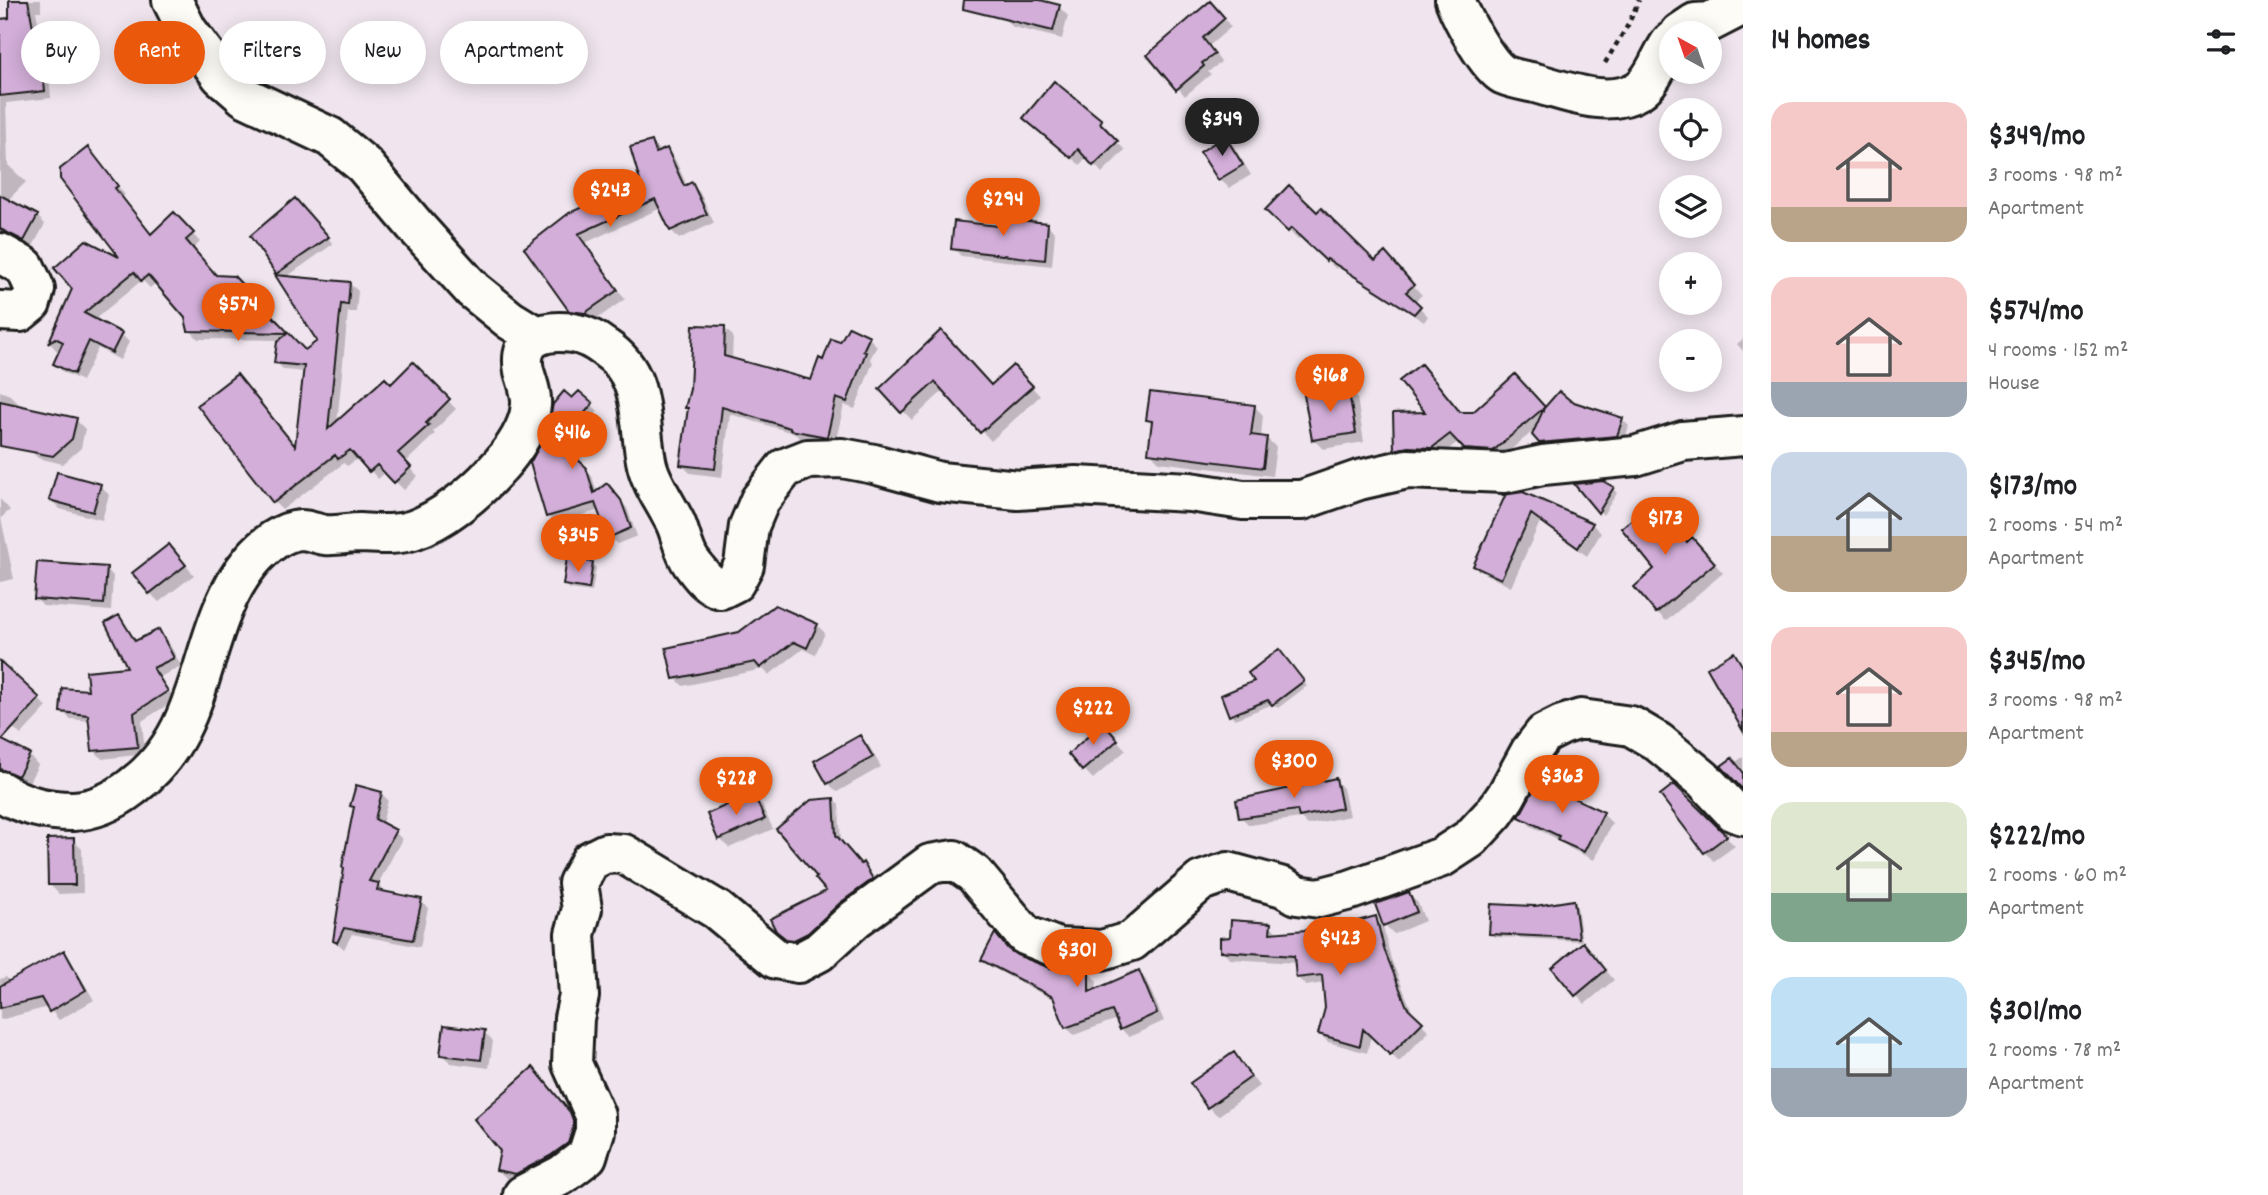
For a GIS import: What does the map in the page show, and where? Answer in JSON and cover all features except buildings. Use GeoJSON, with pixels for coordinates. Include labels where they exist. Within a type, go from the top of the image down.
{"type":"FeatureCollection","features":[{"type":"Feature","properties":{"kind":"street"},"geometry":{"type":"LineString","coordinates":[[172,0],[194,39],[221,76],[245,97],[296,119],[339,144],[364,165],[473,290],[510,320],[536,336]]}},
{"type":"Feature","properties":{"kind":"street"},"geometry":{"type":"LineString","coordinates":[[1455,0],[1461,17],[1479,47],[1503,75],[1582,96],[1626,97],[1649,81],[1659,63]]}},
{"type":"Feature","properties":{"kind":"street"},"geometry":{"type":"LineString","coordinates":[[1712,21],[1743,5]]}},
{"type":"Feature","properties":{"kind":"street"},"geometry":{"type":"LineString","coordinates":[[0,253],[25,267],[35,289],[32,303],[20,312],[0,311]]}},
{"type":"Feature","properties":{"kind":"street"},"geometry":{"type":"LineString","coordinates":[[0,791],[30,807],[56,811],[88,810],[120,796],[141,780],[166,753],[186,720],[223,608],[239,576],[254,558],[282,534],[302,530],[324,535],[386,535],[412,530],[443,516],[493,473],[514,448],[526,425],[531,405],[523,356],[526,347],[536,336],[556,332],[577,334],[611,351],[625,366],[634,381],[639,400],[648,470],[673,517],[689,560],[713,587],[721,589],[735,582],[744,565],[749,526],[760,500],[785,468],[808,458],[842,458],[940,482],[1017,490],[1088,486],[1190,492],[1242,499],[1302,500],[1359,480],[1407,469],[1505,472],[1544,465],[1635,456],[1683,441],[1743,436]]}},
{"type":"Feature","properties":{"kind":"street"},"geometry":{"type":"LineString","coordinates":[[523,1195],[562,1175],[587,1156],[596,1131],[595,1115],[572,1064],[574,1018],[579,996],[575,934],[582,909],[578,883],[590,861],[606,853],[624,854],[717,910],[776,959],[798,963],[819,951],[855,919],[930,864],[954,860],[974,874],[1025,935],[1058,948],[1102,950],[1132,941],[1201,881],[1228,872],[1258,879],[1308,897],[1319,898],[1350,890],[1442,857],[1471,838],[1495,812],[1530,751],[1544,734],[1581,719],[1632,726],[1658,742],[1703,779],[1734,811],[1743,815]]}},
{"type":"Feature","properties":{"kind":"path"},"geometry":{"type":"LineString","coordinates":[[1564,90],[1609,61],[1639,0]]}}]}
